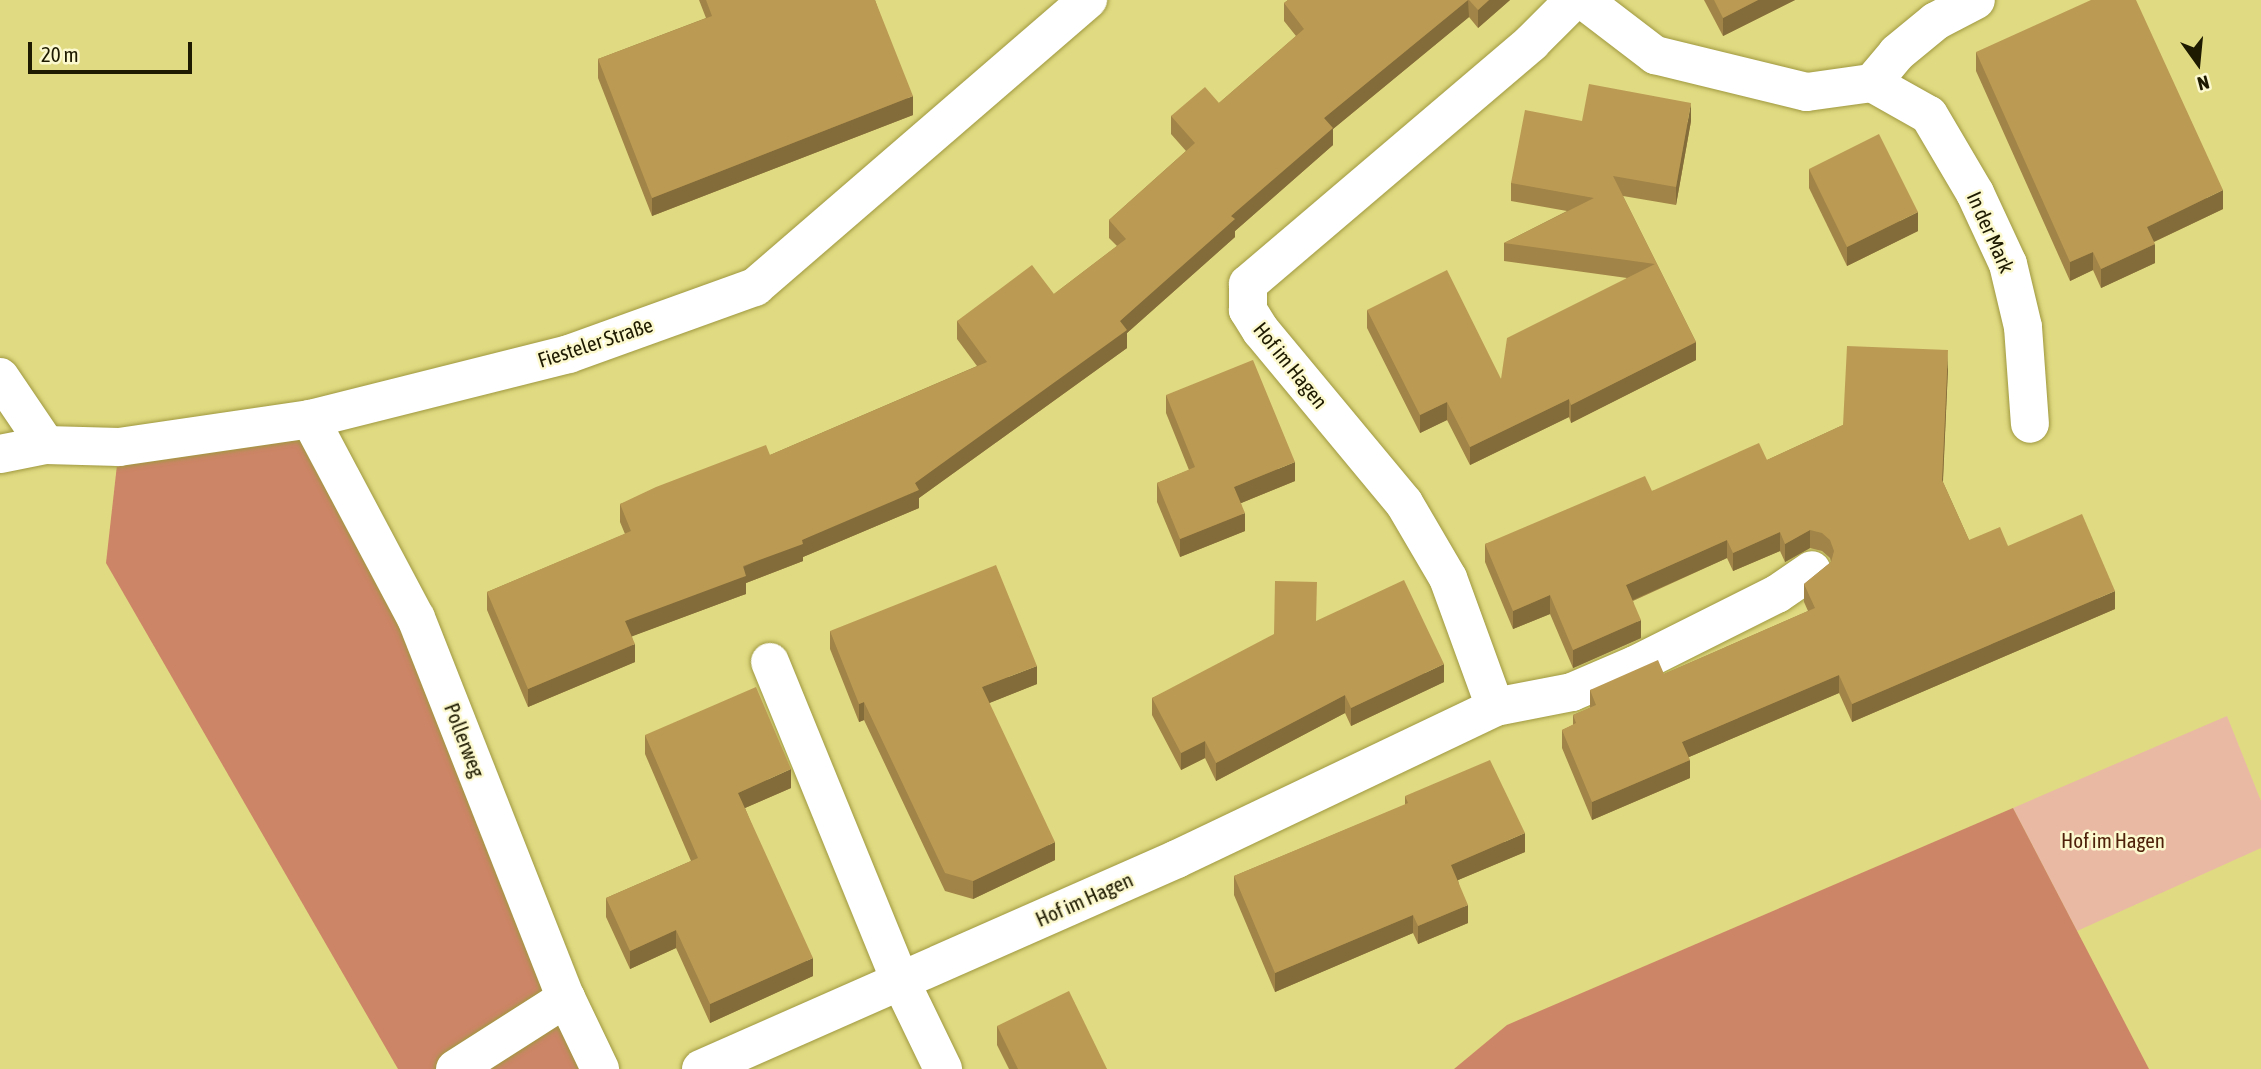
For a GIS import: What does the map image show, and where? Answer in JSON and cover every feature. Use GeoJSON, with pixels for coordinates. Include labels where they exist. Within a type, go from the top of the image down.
{"type":"FeatureCollection","features":[{"type":"Feature","properties":{"kind":"street","name":"Fiesteler Straße"},"geometry":{"type":"LineString","coordinates":[[0,454],[46,445],[119,447],[310,419],[569,354],[755,287],[1088,0]]}},
{"type":"Feature","properties":{"kind":"street","name":"Hof im Hagen"},"geometry":{"type":"LineString","coordinates":[[1495,707],[1448,578],[1430,546],[1404,503],[1261,331],[1248,310],[1248,284],[1532,42],[1574,0]]}},
{"type":"Feature","properties":{"kind":"street"},"geometry":{"type":"LineString","coordinates":[[1583,0],[1655,55],[1807,92],[1872,83],[1897,53],[1936,21],[1976,0]]}},
{"type":"Feature","properties":{"kind":"street","name":"In der Mark"},"geometry":{"type":"LineString","coordinates":[[1872,83],[1929,115],[1980,204],[2008,264],[2023,327],[2030,424]]}},
{"type":"Feature","properties":{"kind":"street"},"geometry":{"type":"LineString","coordinates":[[0,377],[46,445]]}},
{"type":"Feature","properties":{"kind":"street","name":"Pollerweg"},"geometry":{"type":"LineString","coordinates":[[310,419],[416,618],[566,998],[600,1069]]}},
{"type":"Feature","properties":{"kind":"street","name":"Hof im Hagen"},"geometry":{"type":"LineString","coordinates":[[701,1069],[1177,859],[1495,707],[1549,698],[1598,681],[1777,594],[1812,570]]}},
{"type":"Feature","properties":{"kind":"street"},"geometry":{"type":"LineString","coordinates":[[770,662],[900,980],[943,1069]]}},
{"type":"Feature","properties":{"kind":"street"},"geometry":{"type":"LineString","coordinates":[[455,1069],[566,998]]}},
{"type":"Feature","properties":{"kind":"green space","name":"Hof im Hagen"},"geometry":{"type":"Polygon","coordinates":[[[2227,716],[2261,801],[2261,848],[2077,931],[2013,808],[2227,716]]]}},
{"type":"Feature","properties":{"kind":"shaded area"},"geometry":{"type":"Polygon","coordinates":[[[310,419],[600,1069],[398,1069],[106,563],[119,447],[310,419]]]}},
{"type":"Feature","properties":{"kind":"shaded area"},"geometry":{"type":"Polygon","coordinates":[[[2013,808],[2149,1069],[1454,1069],[1507,1025],[2013,808]]]}},
{"type":"Feature","properties":{"kind":"building"},"geometry":{"type":"Polygon","coordinates":[[[706,0],[875,0],[913,96],[652,198],[598,59],[712,16],[706,0]]]}},
{"type":"Feature","properties":{"kind":"building"},"geometry":{"type":"Polygon","coordinates":[[[1288,0],[1468,0],[1324,118],[1333,128],[1231,216],[1235,219],[1120,321],[1127,330],[915,483],[919,490],[802,540],[803,544],[743,566],[746,576],[625,621],[635,644],[528,689],[487,592],[631,531],[620,504],[656,487],[766,445],[770,455],[987,362],[957,321],[1032,265],[1054,294],[1126,239],[1109,220],[1195,143],[1171,116],[1205,87],[1219,103],[1304,29],[1284,3],[1288,0]]]}},
{"type":"Feature","properties":{"kind":"building"},"geometry":{"type":"Polygon","coordinates":[[[1469,0],[1489,0],[1478,10],[1469,0]]]}},
{"type":"Feature","properties":{"kind":"building"},"geometry":{"type":"Polygon","coordinates":[[[1714,0],[1758,0],[1723,18],[1714,0]]]}},
{"type":"Feature","properties":{"kind":"building"},"geometry":{"type":"Polygon","coordinates":[[[2091,0],[2136,0],[2223,190],[2147,227],[2155,244],[2101,269],[2093,252],[2070,262],[1976,52],[2091,0]]]}},
{"type":"Feature","properties":{"kind":"building"},"geometry":{"type":"Polygon","coordinates":[[[1589,84],[1691,103],[1676,187],[1613,176],[1696,342],[1571,405],[1569,399],[1470,447],[1447,402],[1420,415],[1367,310],[1447,270],[1501,379],[1507,338],[1655,264],[1504,243],[1594,198],[1511,183],[1525,110],[1582,121],[1589,84]]]}},
{"type":"Feature","properties":{"kind":"building"},"geometry":{"type":"Polygon","coordinates":[[[1879,134],[1918,212],[1847,247],[1809,169],[1879,134]]]}},
{"type":"Feature","properties":{"kind":"building"},"geometry":{"type":"Polygon","coordinates":[[[1847,346],[1948,350],[1942,480],[1969,540],[2000,527],[2008,546],[2082,514],[2115,591],[1852,704],[1839,675],[1682,742],[1690,760],[1592,802],[1562,730],[1576,723],[1573,715],[1596,705],[1590,690],[1658,660],[1664,674],[1815,608],[1804,584],[1831,562],[1834,551],[1830,540],[1822,533],[1810,530],[1785,544],[1780,532],[1733,553],[1727,540],[1626,585],[1641,620],[1573,650],[1550,595],[1513,611],[1485,544],[1645,476],[1652,491],[1759,443],[1767,460],[1843,425],[1847,346]]]}},
{"type":"Feature","properties":{"kind":"building"},"geometry":{"type":"Polygon","coordinates":[[[1253,360],[1295,462],[1234,487],[1245,513],[1180,539],[1157,483],[1195,467],[1166,395],[1253,360]]]}},
{"type":"Feature","properties":{"kind":"building"},"geometry":{"type":"Polygon","coordinates":[[[996,565],[1037,666],[982,687],[1055,842],[973,881],[945,873],[864,702],[859,704],[830,631],[996,565]]]}},
{"type":"Feature","properties":{"kind":"building"},"geometry":{"type":"Polygon","coordinates":[[[1404,580],[1444,664],[1351,708],[1345,695],[1216,763],[1205,741],[1181,753],[1152,698],[1274,634],[1275,581],[1317,582],[1316,621],[1404,580]]]}},
{"type":"Feature","properties":{"kind":"building"},"geometry":{"type":"Polygon","coordinates":[[[756,687],[791,769],[738,793],[813,958],[710,1004],[676,930],[630,951],[606,898],[698,858],[645,735],[756,687]]]}},
{"type":"Feature","properties":{"kind":"building"},"geometry":{"type":"Polygon","coordinates":[[[1490,760],[1525,833],[1451,865],[1468,905],[1418,926],[1413,915],[1275,973],[1234,876],[1408,803],[1405,796],[1490,760]]]}},
{"type":"Feature","properties":{"kind":"building"},"geometry":{"type":"Polygon","coordinates":[[[1069,991],[1107,1069],[1018,1069],[997,1026],[1069,991]]]}}]}
